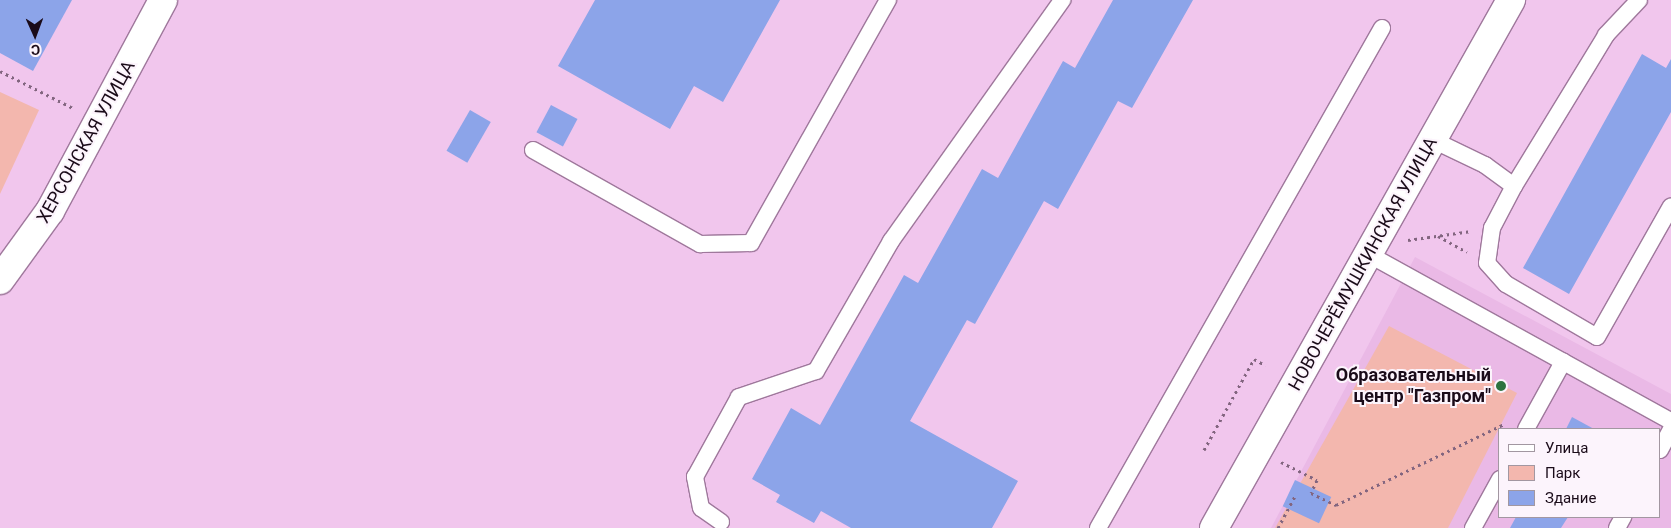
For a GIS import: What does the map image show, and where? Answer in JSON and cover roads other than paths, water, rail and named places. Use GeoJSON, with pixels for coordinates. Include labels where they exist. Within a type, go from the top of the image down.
{"type":"FeatureCollection","features":[{"type":"Feature","properties":{"kind":"street","name":"ХЕРСОНСКАЯ УЛИЦА"},"geometry":{"type":"LineString","coordinates":[[0,280],[50,211],[163,0]]}},
{"type":"Feature","properties":{"kind":"street","name":"НОВОЧЕРЁМУШКИНСКАЯ УЛИЦА"},"geometry":{"type":"LineString","coordinates":[[1214,528],[1511,0]]}},
{"type":"Feature","properties":{"kind":"lane"},"geometry":{"type":"LineString","coordinates":[[533,150],[700,244],[751,243],[888,0]]}},
{"type":"Feature","properties":{"kind":"lane"},"geometry":{"type":"LineString","coordinates":[[724,526],[701,508],[695,477],[738,398],[816,371],[891,241],[1062,0]]}},
{"type":"Feature","properties":{"kind":"lane"},"geometry":{"type":"LineString","coordinates":[[1639,0],[1606,35],[1514,186],[1492,228],[1487,263],[1506,284],[1597,336],[1671,206]]}},
{"type":"Feature","properties":{"kind":"lane"},"geometry":{"type":"LineString","coordinates":[[1098,528],[1382,28]]}},
{"type":"Feature","properties":{"kind":"lane"},"geometry":{"type":"LineString","coordinates":[[1433,140],[1486,165],[1514,186]]}},
{"type":"Feature","properties":{"kind":"lane"},"geometry":{"type":"LineString","coordinates":[[1368,254],[1671,422]]}},
{"type":"Feature","properties":{"kind":"lane"},"geometry":{"type":"LineString","coordinates":[[1527,428],[1563,362]]}},
{"type":"Feature","properties":{"kind":"lane"},"geometry":{"type":"LineString","coordinates":[[1661,448],[1671,429]]}},
{"type":"Feature","properties":{"kind":"lane"},"geometry":{"type":"LineString","coordinates":[[1473,528],[1498,483]]}},
{"type":"Feature","properties":{"kind":"place","name":"Образовательный центр \"Газпром\""},"geometry":{"type":"Point","coordinates":[1501,386]}}]}
